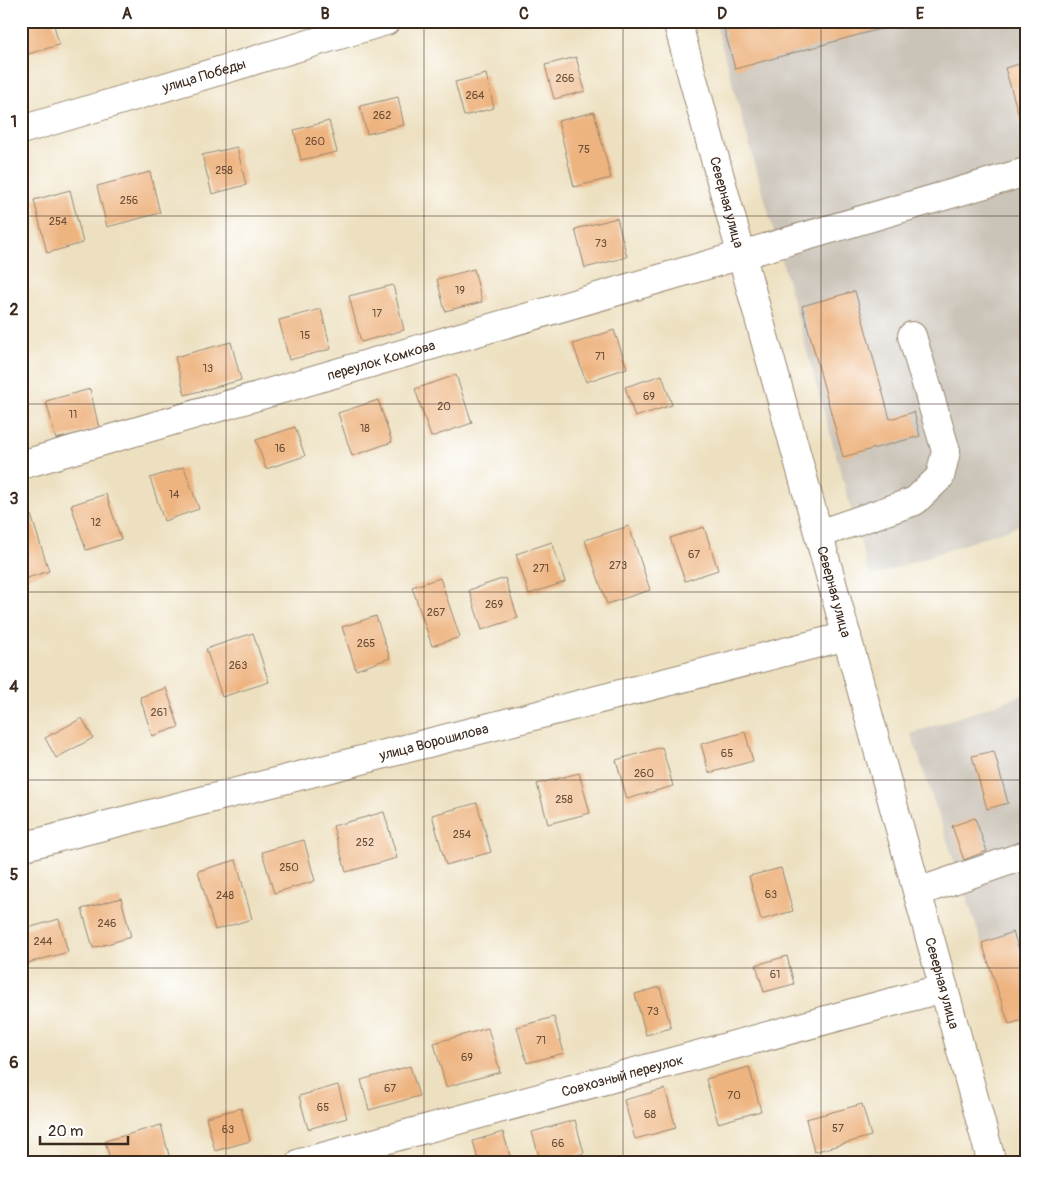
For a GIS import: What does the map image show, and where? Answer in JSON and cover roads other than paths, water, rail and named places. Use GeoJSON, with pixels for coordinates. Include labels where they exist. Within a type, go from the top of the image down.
{"type":"FeatureCollection","features":[{"type":"Feature","properties":{"kind":"street","name":"улица Победы"},"geometry":{"type":"LineString","coordinates":[[21,130],[386,21]]}},
{"type":"Feature","properties":{"kind":"street","name":"Северная улица"},"geometry":{"type":"LineString","coordinates":[[677,21],[992,1163]]}},
{"type":"Feature","properties":{"kind":"street","name":"переулок Комкова"},"geometry":{"type":"LineString","coordinates":[[21,466],[1026,172]]}},
{"type":"Feature","properties":{"kind":"street"},"geometry":{"type":"LineString","coordinates":[[819,534],[915,501],[940,477],[946,451],[912,336]]}},
{"type":"Feature","properties":{"kind":"street","name":"улица Ворошилова"},"geometry":{"type":"LineString","coordinates":[[21,847],[847,636]]}},
{"type":"Feature","properties":{"kind":"street"},"geometry":{"type":"LineString","coordinates":[[918,892],[1026,855]]}},
{"type":"Feature","properties":{"kind":"street","name":"Совхозный переулок"},"geometry":{"type":"LineString","coordinates":[[300,1163],[944,988]]}}]}
